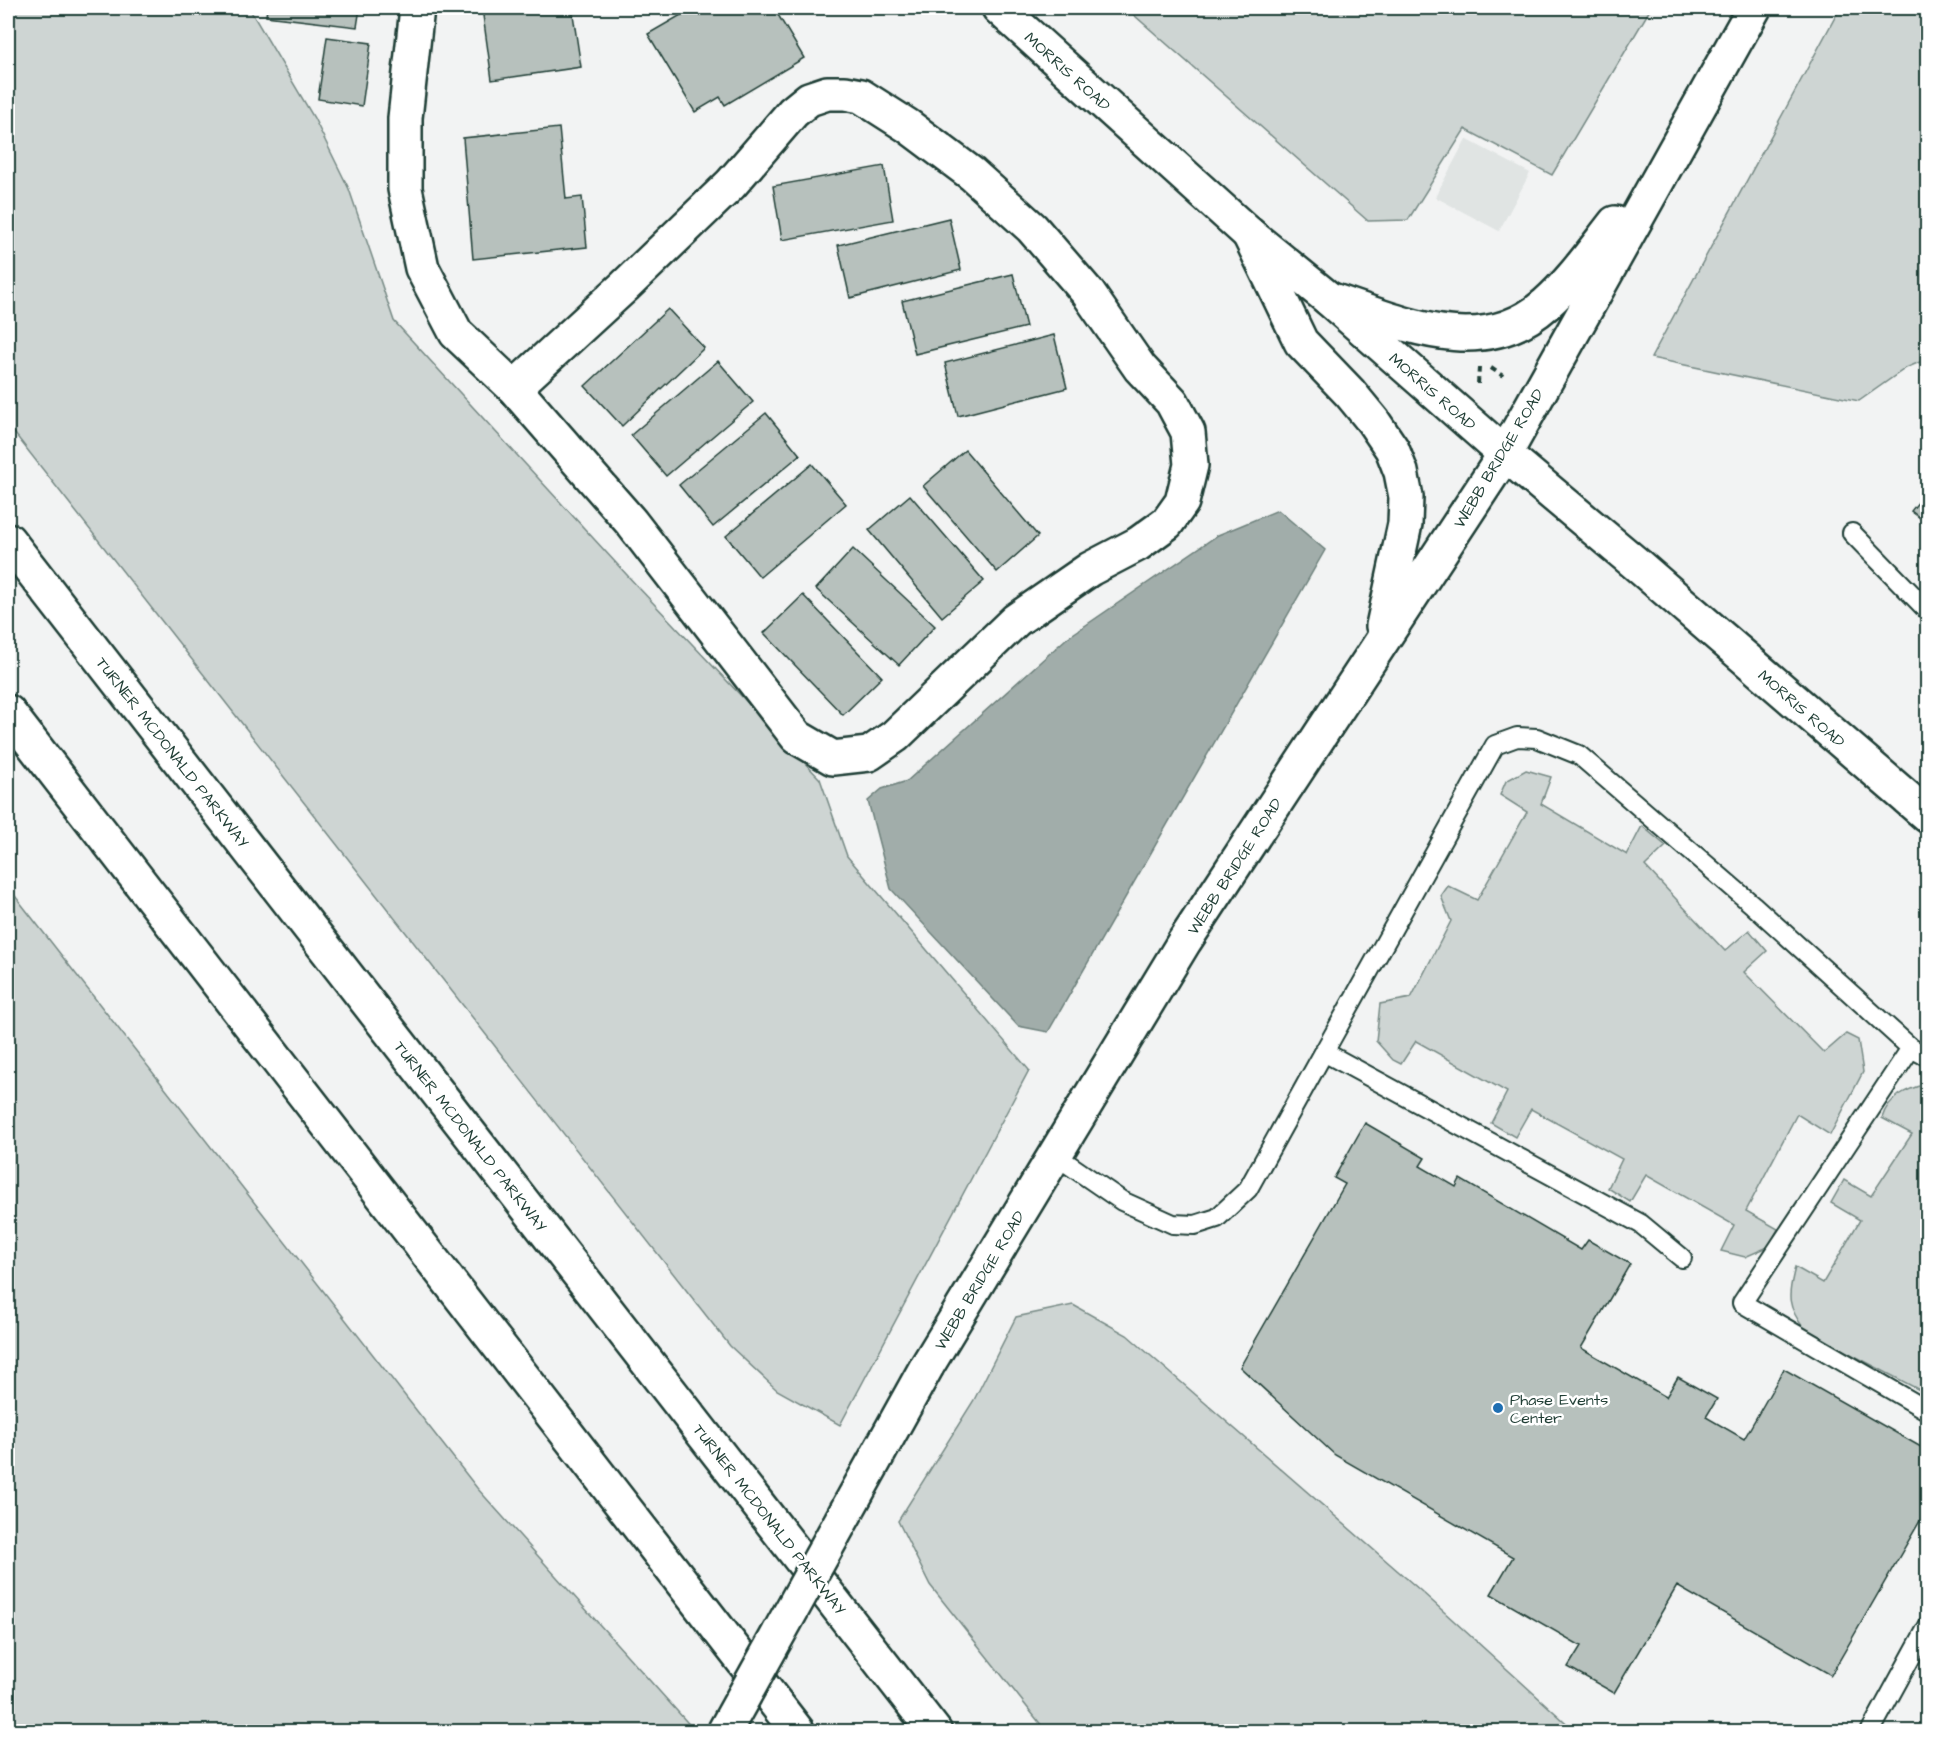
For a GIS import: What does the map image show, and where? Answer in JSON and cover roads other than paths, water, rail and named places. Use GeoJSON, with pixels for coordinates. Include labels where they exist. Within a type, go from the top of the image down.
{"type":"FeatureCollection","features":[{"type":"Feature","properties":{"kind":"main road"},"geometry":{"type":"LineString","coordinates":[[417,8],[405,118],[405,189],[422,268],[456,333],[514,388],[631,522],[797,737],[833,758],[869,754],[887,742],[1016,620],[1090,569],[1138,544],[1167,523],[1182,502],[1191,465],[1188,432],[1172,402],[1140,368],[1088,293],[1032,228],[972,174],[908,126],[861,96],[845,93],[826,93],[810,99],[793,112],[731,184],[514,388]]}},
{"type":"Feature","properties":{"kind":"main road","name":"MORRIS ROAD"},"geometry":{"type":"LineString","coordinates":[[999,8],[1249,234],[1329,299],[1504,454],[1634,562],[1928,816]]}},
{"type":"Feature","properties":{"kind":"main road","name":"WEBB BRIDGE ROAD"},"geometry":{"type":"LineString","coordinates":[[724,1731],[927,1366],[1184,942],[1504,454],[1754,8]]}},
{"type":"Feature","properties":{"kind":"main road"},"geometry":{"type":"LineString","coordinates":[[1329,299],[1447,334],[1473,335],[1497,332],[1522,322],[1545,305],[1568,282],[1673,152]]}},
{"type":"Feature","properties":{"kind":"main road"},"geometry":{"type":"LineString","coordinates":[[1249,234],[1300,342],[1350,393],[1373,421],[1392,449],[1401,472],[1406,497],[1405,524],[1378,646]]}},
{"type":"Feature","properties":{"kind":"main road","name":"TURNER MCDONALD PARKWAY"},"geometry":{"type":"LineString","coordinates":[[8,540],[935,1731]]}},
{"type":"Feature","properties":{"kind":"main road"},"geometry":{"type":"LineString","coordinates":[[8,712],[798,1731]]}},
{"type":"Feature","properties":{"kind":"lane"},"geometry":{"type":"LineString","coordinates":[[1852,533],[1928,611]]}},
{"type":"Feature","properties":{"kind":"lane"},"geometry":{"type":"LineString","coordinates":[[1055,1155],[1122,1201],[1173,1224],[1195,1225],[1217,1218],[1248,1189],[1495,745],[1517,737],[1537,738],[1579,755],[1753,905],[1911,1048],[1928,1057]]}},
{"type":"Feature","properties":{"kind":"lane"},"geometry":{"type":"LineString","coordinates":[[1911,1048],[1742,1303],[1928,1411]]}},
{"type":"Feature","properties":{"kind":"lane"},"geometry":{"type":"LineString","coordinates":[[1324,1052],[1641,1224],[1682,1258]]}},
{"type":"Feature","properties":{"kind":"lane"},"geometry":{"type":"LineString","coordinates":[[1870,1731],[1928,1626]]}},
{"type":"Feature","properties":{"kind":"place","name":"Phase Events Center"},"geometry":{"type":"Point","coordinates":[1498,1408]}}]}
